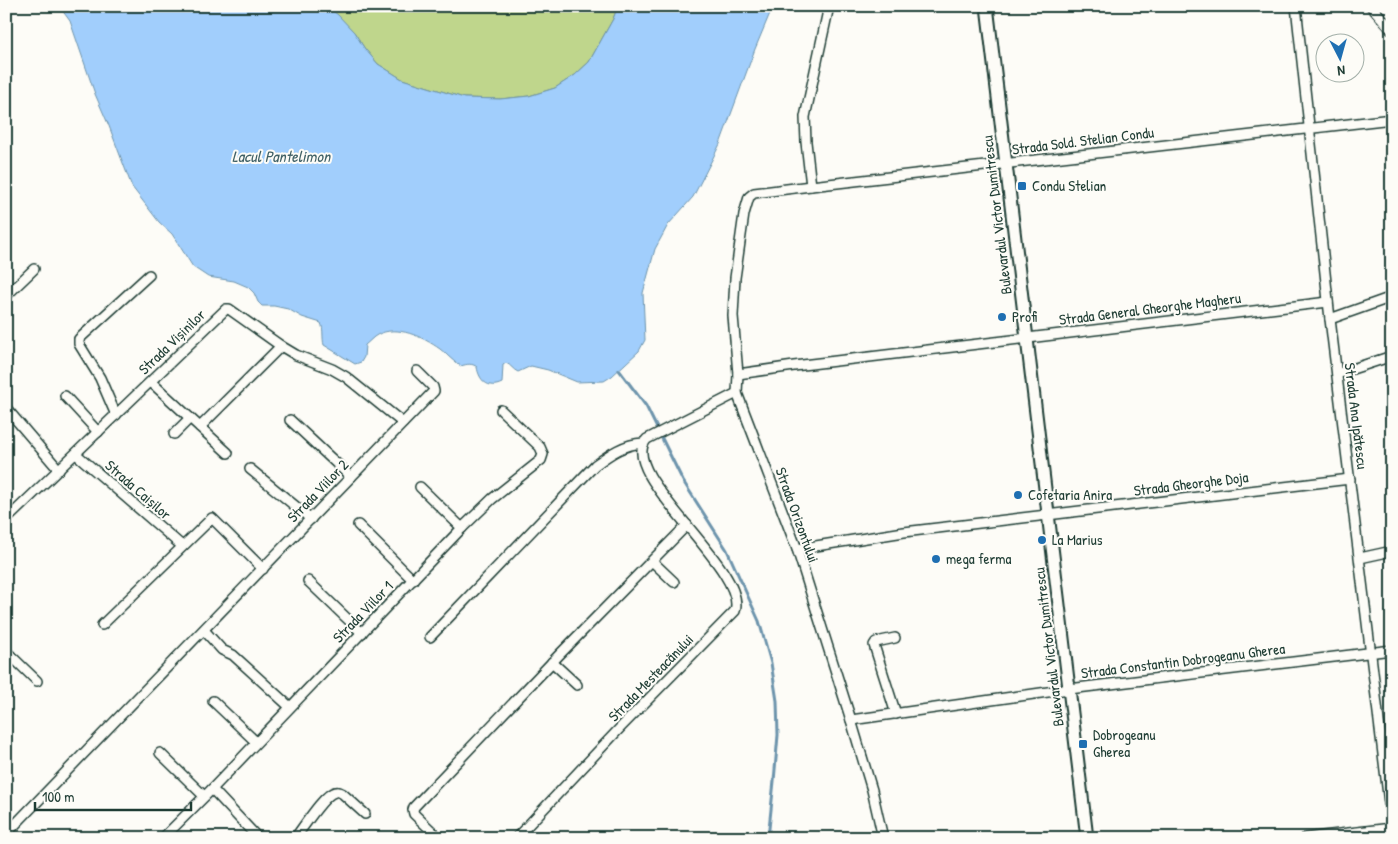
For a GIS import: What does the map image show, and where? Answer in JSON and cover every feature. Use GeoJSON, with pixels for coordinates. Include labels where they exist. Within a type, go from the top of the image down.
{"type":"FeatureCollection","features":[{"type":"Feature","properties":{"kind":"street"},"geometry":{"type":"LineString","coordinates":[[811,186],[805,117],[829,6]]}},
{"type":"Feature","properties":{"kind":"street","name":"Bulevardul Victor Dumitrescu"},"geometry":{"type":"LineString","coordinates":[[987,6],[1087,838]]}},
{"type":"Feature","properties":{"kind":"street","name":"Strada Ana Ipătescu"},"geometry":{"type":"LineString","coordinates":[[1296,6],[1328,302],[1392,828]]}},
{"type":"Feature","properties":{"kind":"street"},"geometry":{"type":"LineString","coordinates":[[1371,6],[1392,30]]}},
{"type":"Feature","properties":{"kind":"street","name":"Strada Sold. Stelian Condu"},"geometry":{"type":"LineString","coordinates":[[750,197],[754,193],[811,186],[1392,119]]}},
{"type":"Feature","properties":{"kind":"street","name":"Strada Orizontului"},"geometry":{"type":"LineString","coordinates":[[750,197],[744,214],[733,294],[738,374],[737,392],[797,549],[872,790],[883,838]]}},
{"type":"Feature","properties":{"kind":"street"},"geometry":{"type":"LineString","coordinates":[[6,296],[34,269]]}},
{"type":"Feature","properties":{"kind":"street"},"geometry":{"type":"LineString","coordinates":[[116,415],[100,378],[79,344],[79,339],[149,275]]}},
{"type":"Feature","properties":{"kind":"street"},"geometry":{"type":"LineString","coordinates":[[1330,319],[1392,297]]}},
{"type":"Feature","properties":{"kind":"street","name":"Strada General Gheorghe Magheru"},"geometry":{"type":"LineString","coordinates":[[738,374],[1328,302]]}},
{"type":"Feature","properties":{"kind":"street","name":"Strada Vișinilor"},"geometry":{"type":"LineString","coordinates":[[6,520],[226,309],[229,309],[281,346],[346,377],[403,423]]}},
{"type":"Feature","properties":{"kind":"street"},"geometry":{"type":"LineString","coordinates":[[200,427],[281,346]]}},
{"type":"Feature","properties":{"kind":"street"},"geometry":{"type":"LineString","coordinates":[[1337,374],[1392,356]]}},
{"type":"Feature","properties":{"kind":"street","name":"Strada Viilor 2"},"geometry":{"type":"LineString","coordinates":[[6,836],[434,392],[433,387],[417,371]]}},
{"type":"Feature","properties":{"kind":"street"},"geometry":{"type":"LineString","coordinates":[[151,382],[228,454]]}},
{"type":"Feature","properties":{"kind":"street"},"geometry":{"type":"LineString","coordinates":[[430,637],[595,465],[610,453],[634,443],[645,441],[737,392]]}},
{"type":"Feature","properties":{"kind":"street"},"geometry":{"type":"LineString","coordinates":[[65,396],[98,432]]}},
{"type":"Feature","properties":{"kind":"street"},"geometry":{"type":"LineString","coordinates":[[6,408],[59,470]]}},
{"type":"Feature","properties":{"kind":"street","name":"Strada Viilor 1"},"geometry":{"type":"LineString","coordinates":[[162,838],[462,528],[492,499],[542,458],[542,451],[538,444],[501,410]]}},
{"type":"Feature","properties":{"kind":"street"},"geometry":{"type":"LineString","coordinates":[[174,434],[190,418]]}},
{"type":"Feature","properties":{"kind":"street"},"geometry":{"type":"LineString","coordinates":[[290,420],[351,477]]}},
{"type":"Feature","properties":{"kind":"street","name":"Strada Mesteacănului"},"geometry":{"type":"LineString","coordinates":[[516,838],[621,727],[735,611],[737,606],[736,599],[725,576],[657,487],[647,470],[642,454],[645,441]]}},
{"type":"Feature","properties":{"kind":"street","name":"Strada Caișilor"},"geometry":{"type":"LineString","coordinates":[[76,454],[182,546]]}},
{"type":"Feature","properties":{"kind":"street"},"geometry":{"type":"LineString","coordinates":[[250,469],[311,519]]}},
{"type":"Feature","properties":{"kind":"street","name":"Strada Gheorghe Doja"},"geometry":{"type":"LineString","coordinates":[[797,549],[904,532],[1350,479]]}},
{"type":"Feature","properties":{"kind":"street"},"geometry":{"type":"LineString","coordinates":[[420,487],[462,528]]}},
{"type":"Feature","properties":{"kind":"street"},"geometry":{"type":"LineString","coordinates":[[102,625],[212,518],[263,569]]}},
{"type":"Feature","properties":{"kind":"street"},"geometry":{"type":"LineString","coordinates":[[358,525],[413,580]]}},
{"type":"Feature","properties":{"kind":"street"},"geometry":{"type":"LineString","coordinates":[[439,838],[414,814],[414,807],[552,662],[687,525]]}},
{"type":"Feature","properties":{"kind":"street"},"geometry":{"type":"LineString","coordinates":[[1360,558],[1392,551]]}},
{"type":"Feature","properties":{"kind":"street"},"geometry":{"type":"LineString","coordinates":[[652,561],[674,582]]}},
{"type":"Feature","properties":{"kind":"street"},"geometry":{"type":"LineString","coordinates":[[308,581],[362,633]]}},
{"type":"Feature","properties":{"kind":"street"},"geometry":{"type":"LineString","coordinates":[[204,630],[222,650],[233,655],[290,707]]}},
{"type":"Feature","properties":{"kind":"street"},"geometry":{"type":"LineString","coordinates":[[895,638],[876,642],[874,646],[896,714]]}},
{"type":"Feature","properties":{"kind":"street","name":"Strada Constantin Dobrogeanu Gherea"},"geometry":{"type":"LineString","coordinates":[[851,720],[1069,689],[1392,650]]}},
{"type":"Feature","properties":{"kind":"street"},"geometry":{"type":"LineString","coordinates":[[6,651],[37,681]]}},
{"type":"Feature","properties":{"kind":"street"},"geometry":{"type":"LineString","coordinates":[[552,662],[577,685]]}},
{"type":"Feature","properties":{"kind":"street"},"geometry":{"type":"LineString","coordinates":[[213,700],[256,742]]}},
{"type":"Feature","properties":{"kind":"street"},"geometry":{"type":"LineString","coordinates":[[160,753],[204,796]]}},
{"type":"Feature","properties":{"kind":"street"},"geometry":{"type":"LineString","coordinates":[[212,788],[258,838]]}},
{"type":"Feature","properties":{"kind":"street"},"geometry":{"type":"LineString","coordinates":[[295,838],[318,808],[334,792],[343,794],[365,814]]}},
{"type":"Feature","properties":{"kind":"street"},"geometry":{"type":"LineString","coordinates":[[1305,838],[1392,828]]}},
{"type":"Feature","properties":{"kind":"green space"},"geometry":{"type":"Polygon","coordinates":[[[327,6],[618,6],[613,19],[589,62],[575,75],[555,88],[529,96],[500,99],[464,98],[402,79],[378,64],[354,32],[327,6]]]}},
{"type":"Feature","properties":{"kind":"water","name":"Lacul Pantelimon"},"geometry":{"type":"Polygon","coordinates":[[[59,6],[327,6],[354,32],[378,64],[402,79],[464,98],[500,99],[529,96],[555,88],[575,75],[589,62],[613,19],[618,6],[773,6],[720,144],[693,197],[668,225],[655,249],[643,293],[645,340],[639,351],[604,381],[577,382],[548,370],[531,366],[518,372],[506,363],[503,365],[502,383],[492,385],[482,380],[477,367],[469,364],[461,366],[443,351],[418,336],[401,331],[385,332],[376,336],[365,345],[364,357],[361,362],[355,364],[324,345],[321,323],[302,317],[288,309],[262,306],[248,287],[234,281],[208,277],[193,267],[172,234],[159,222],[132,187],[95,94],[70,21],[59,6]]]}},
{"type":"Feature","properties":{"kind":"waterway"},"geometry":{"type":"LineString","coordinates":[[619,370],[646,406],[683,481],[727,550],[759,621],[771,663],[777,701],[778,735],[768,838]]}},
{"type":"Feature","properties":{"kind":"place","name":"Condu Stelian"},"geometry":{"type":"Point","coordinates":[1022,186]}},
{"type":"Feature","properties":{"kind":"place","name":"Profi"},"geometry":{"type":"Point","coordinates":[1002,317]}},
{"type":"Feature","properties":{"kind":"place","name":"Cofetaria Anira"},"geometry":{"type":"Point","coordinates":[1018,495]}},
{"type":"Feature","properties":{"kind":"place","name":"La Marius"},"geometry":{"type":"Point","coordinates":[1042,540]}},
{"type":"Feature","properties":{"kind":"place","name":"mega ferma"},"geometry":{"type":"Point","coordinates":[936,559]}},
{"type":"Feature","properties":{"kind":"place","name":"Dobrogeanu Gherea"},"geometry":{"type":"Point","coordinates":[1083,744]}}]}
